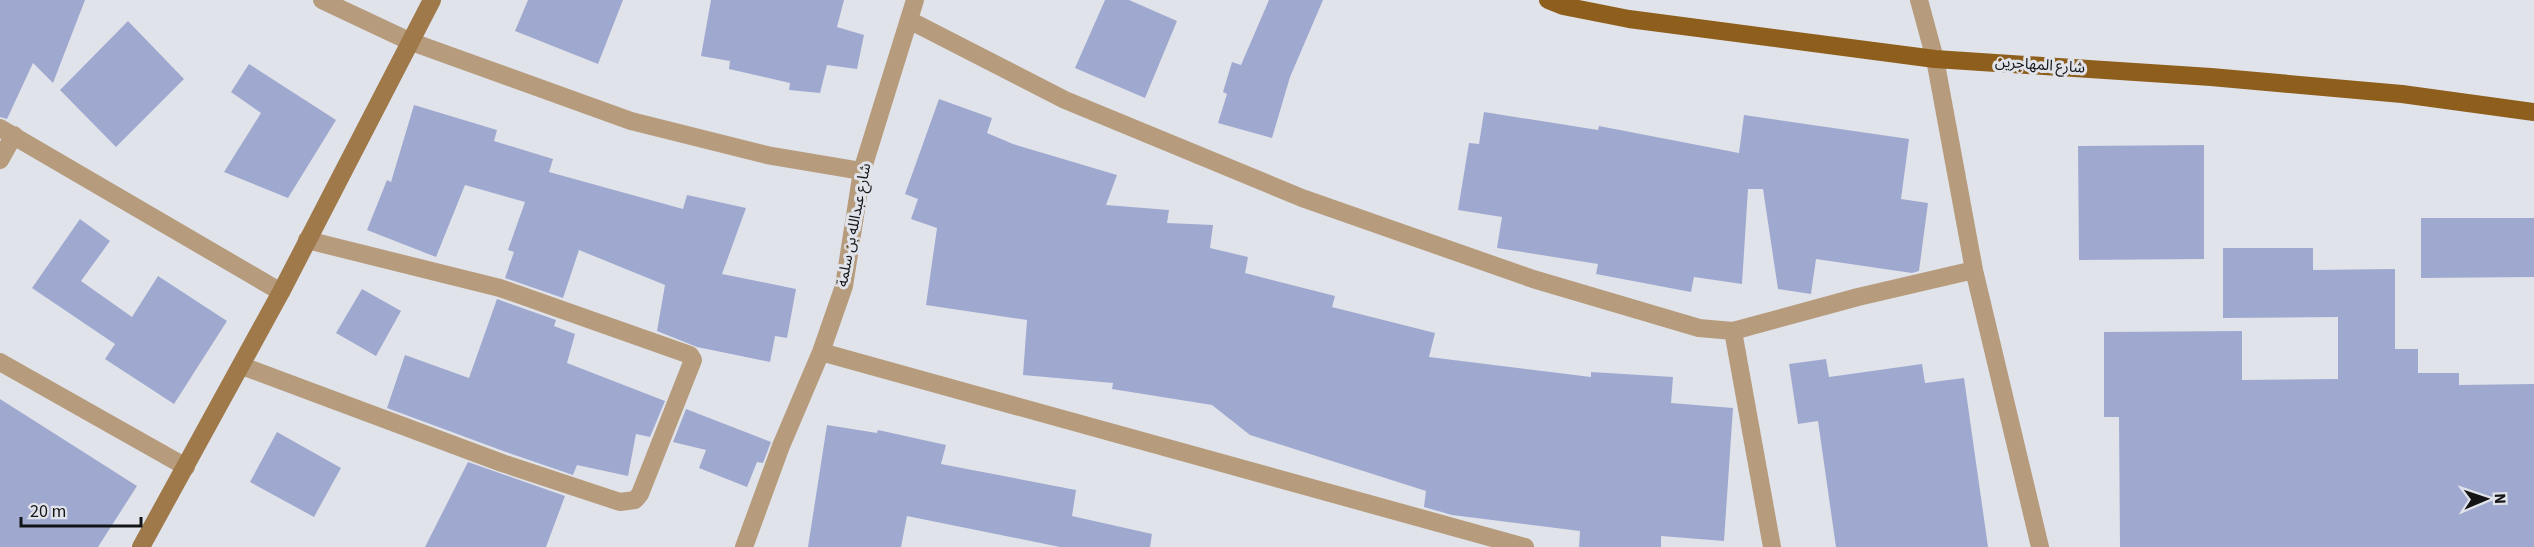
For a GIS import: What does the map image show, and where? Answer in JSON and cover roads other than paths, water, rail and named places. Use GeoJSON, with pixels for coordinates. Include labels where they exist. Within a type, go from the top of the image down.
{"type":"FeatureCollection","features":[{"type":"Feature","properties":{"kind":"main road"},"geometry":{"type":"LineString","coordinates":[[141,547],[242,366],[432,0]]}},
{"type":"Feature","properties":{"kind":"main road","name":"شارع المهاجرين"},"geometry":{"type":"LineString","coordinates":[[1548,0],[1563,6],[1629,19],[1935,59],[2256,81],[2402,94],[2534,112]]}},
{"type":"Feature","properties":{"kind":"street"},"geometry":{"type":"LineString","coordinates":[[322,0],[410,42],[631,121],[767,155],[862,171]]}},
{"type":"Feature","properties":{"kind":"street","name":"شارع عبدالله بن سلمة"},"geometry":{"type":"LineString","coordinates":[[744,547],[781,446],[821,352],[846,276],[862,171],[915,0]]}},
{"type":"Feature","properties":{"kind":"street"},"geometry":{"type":"LineString","coordinates":[[1920,0],[1935,59],[1974,270],[2040,547]]}},
{"type":"Feature","properties":{"kind":"street"},"geometry":{"type":"LineString","coordinates":[[909,20],[1065,100],[1302,198],[1593,298],[1700,328],[1733,331],[1858,297],[1974,270]]}},
{"type":"Feature","properties":{"kind":"street"},"geometry":{"type":"LineString","coordinates":[[0,160],[7,132],[281,292]]}},
{"type":"Feature","properties":{"kind":"street"},"geometry":{"type":"LineString","coordinates":[[242,366],[502,463],[620,502],[635,500],[640,494],[693,360],[690,355],[500,288],[307,240]]}},
{"type":"Feature","properties":{"kind":"street"},"geometry":{"type":"LineString","coordinates":[[1733,331],[1772,547]]}},
{"type":"Feature","properties":{"kind":"street"},"geometry":{"type":"LineString","coordinates":[[821,352],[1525,547]]}},
{"type":"Feature","properties":{"kind":"street"},"geometry":{"type":"LineString","coordinates":[[0,362],[186,467]]}}]}
